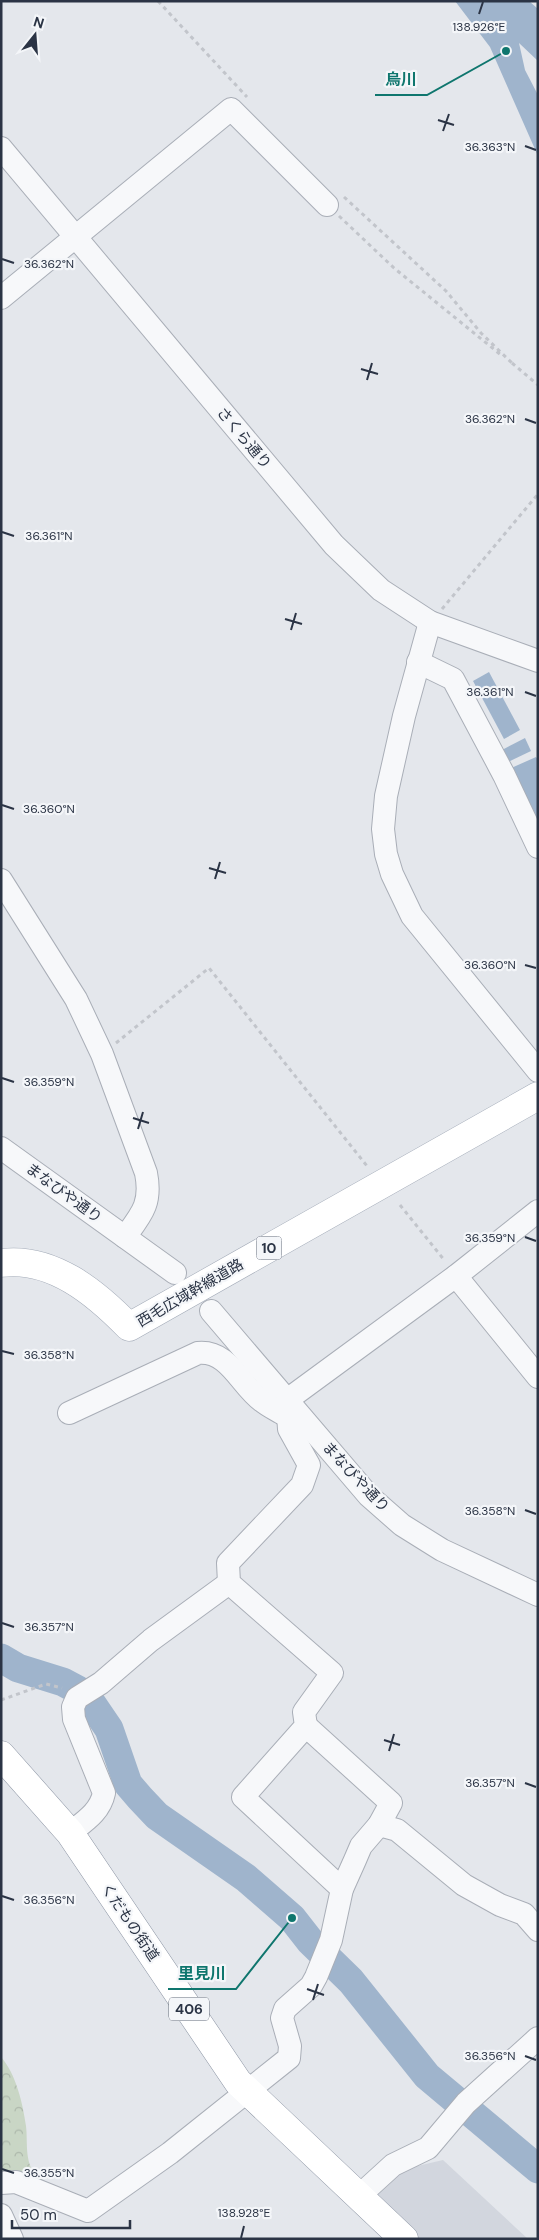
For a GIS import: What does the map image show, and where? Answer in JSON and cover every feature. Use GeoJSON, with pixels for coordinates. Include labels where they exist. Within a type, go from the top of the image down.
{"type":"FeatureCollection","features":[{"type":"Feature","properties":{"kind":"main road","name":"西毛広域幹線道路"},"geometry":{"type":"LineString","coordinates":[[1,1264],[37,1265],[55,1271],[78,1284],[108,1306],[129,1328],[538,1096]]}},
{"type":"Feature","properties":{"kind":"main road","name":"くだもの街道"},"geometry":{"type":"LineString","coordinates":[[1,1755],[70,1833],[238,2082],[404,2239]]}},
{"type":"Feature","properties":{"kind":"street"},"geometry":{"type":"LineString","coordinates":[[1,298],[231,109],[332,198]]}},
{"type":"Feature","properties":{"kind":"street","name":"さくら通り"},"geometry":{"type":"LineString","coordinates":[[1,148],[74,238],[334,545],[381,590],[430,622],[538,661]]}},
{"type":"Feature","properties":{"kind":"street"},"geometry":{"type":"LineString","coordinates":[[430,622],[418,662],[386,796],[383,830],[386,854],[392,874],[412,916],[538,1071]]}},
{"type":"Feature","properties":{"kind":"street"},"geometry":{"type":"LineString","coordinates":[[418,662],[453,679],[504,775],[538,848]]}},
{"type":"Feature","properties":{"kind":"street"},"geometry":{"type":"LineString","coordinates":[[1,880],[76,1000],[102,1054],[146,1173],[150,1190],[147,1203],[125,1237]]}},
{"type":"Feature","properties":{"kind":"street","name":"まなびや通り"},"geometry":{"type":"LineString","coordinates":[[1,1148],[176,1273]]}},
{"type":"Feature","properties":{"kind":"street"},"geometry":{"type":"LineString","coordinates":[[286,1408],[538,1211]]}},
{"type":"Feature","properties":{"kind":"street"},"geometry":{"type":"LineString","coordinates":[[456,1276],[538,1377]]}},
{"type":"Feature","properties":{"kind":"street","name":"まなびや通り"},"geometry":{"type":"LineString","coordinates":[[211,1311],[286,1408],[369,1496],[402,1525],[442,1550],[538,1595]]}},
{"type":"Feature","properties":{"kind":"street"},"geometry":{"type":"LineString","coordinates":[[69,1413],[198,1353],[208,1352],[224,1360],[262,1401],[286,1408]]}},
{"type":"Feature","properties":{"kind":"street"},"geometry":{"type":"LineString","coordinates":[[1,2183],[16,2182],[88,2211],[170,2153],[289,2058],[290,2046],[282,2018],[285,2009],[311,1986],[320,1969],[331,1940],[342,1889],[360,1846],[379,1825],[391,1803],[306,1726],[304,1712],[332,1673],[229,1583],[228,1563],[302,1485],[308,1465],[289,1429],[286,1408]]}},
{"type":"Feature","properties":{"kind":"street"},"geometry":{"type":"LineString","coordinates":[[70,1833],[102,1804],[104,1793],[74,1719],[73,1708],[81,1695],[101,1683],[151,1640],[229,1583]]}},
{"type":"Feature","properties":{"kind":"street"},"geometry":{"type":"LineString","coordinates":[[306,1726],[243,1797],[342,1889]]}},
{"type":"Feature","properties":{"kind":"street"},"geometry":{"type":"LineString","coordinates":[[379,1825],[397,1830],[464,1886],[500,1905],[524,1914],[538,1930]]}},
{"type":"Feature","properties":{"kind":"street"},"geometry":{"type":"LineString","coordinates":[[359,2196],[393,2164],[428,2148],[461,2108],[538,2038]]}},
{"type":"Feature","properties":{"kind":"street"},"geometry":{"type":"LineString","coordinates":[[1,2215],[12,2239]]}},
{"type":"Feature","properties":{"kind":"path"},"geometry":{"type":"LineString","coordinates":[[158,1],[250,100]]}},
{"type":"Feature","properties":{"kind":"path"},"geometry":{"type":"LineString","coordinates":[[332,198],[394,268],[538,385]]}},
{"type":"Feature","properties":{"kind":"path"},"geometry":{"type":"LineString","coordinates":[[332,198],[446,291],[481,333],[514,365]]}},
{"type":"Feature","properties":{"kind":"path"},"geometry":{"type":"LineString","coordinates":[[430,622],[538,494]]}},
{"type":"Feature","properties":{"kind":"path"},"geometry":{"type":"LineString","coordinates":[[102,1054],[209,968],[368,1166]]}},
{"type":"Feature","properties":{"kind":"path"},"geometry":{"type":"LineString","coordinates":[[400,1205],[456,1276]]}},
{"type":"Feature","properties":{"kind":"path"},"geometry":{"type":"LineString","coordinates":[[1,1700],[46,1684],[81,1695]]}},
{"type":"Feature","properties":{"kind":"shaded area"},"geometry":{"type":"Polygon","coordinates":[[[443,2160],[528,2239],[420,2239],[372,2193],[396,2171],[443,2160]]]}},
{"type":"Feature","properties":{"kind":"green space"},"geometry":{"type":"Polygon","coordinates":[[[1,2057],[11,2072],[21,2099],[26,2126],[28,2158],[32,2170],[36,2175],[49,2183],[1,2174],[1,2057]]]}},
{"type":"Feature","properties":{"kind":"water"},"geometry":{"type":"Polygon","coordinates":[[[455,1],[529,1],[538,9],[538,61],[519,43],[525,70],[538,95],[538,156],[490,47],[455,1]]]}},
{"type":"Feature","properties":{"kind":"water"},"geometry":{"type":"Polygon","coordinates":[[[489,672],[520,730],[504,739],[473,681],[489,672]]]}},
{"type":"Feature","properties":{"kind":"water"},"geometry":{"type":"Polygon","coordinates":[[[525,738],[531,751],[508,762],[502,750],[525,738]]]}},
{"type":"Feature","properties":{"kind":"water"},"geometry":{"type":"Polygon","coordinates":[[[536,757],[538,760],[538,831],[509,769],[536,757]]]}},
{"type":"Feature","properties":{"kind":"waterway"},"geometry":{"type":"LineString","coordinates":[[1,1658],[18,1668],[63,1682],[78,1690],[92,1704],[109,1729],[128,1784],[157,1816],[246,1878],[292,1918],[310,1941],[351,1981],[427,2076],[538,2169]]}},
{"type":"Feature","properties":{"kind":"place","name":"烏川"},"geometry":{"type":"Point","coordinates":[506,51]}},
{"type":"Feature","properties":{"kind":"place","name":"里見川"},"geometry":{"type":"Point","coordinates":[292,1918]}}]}
